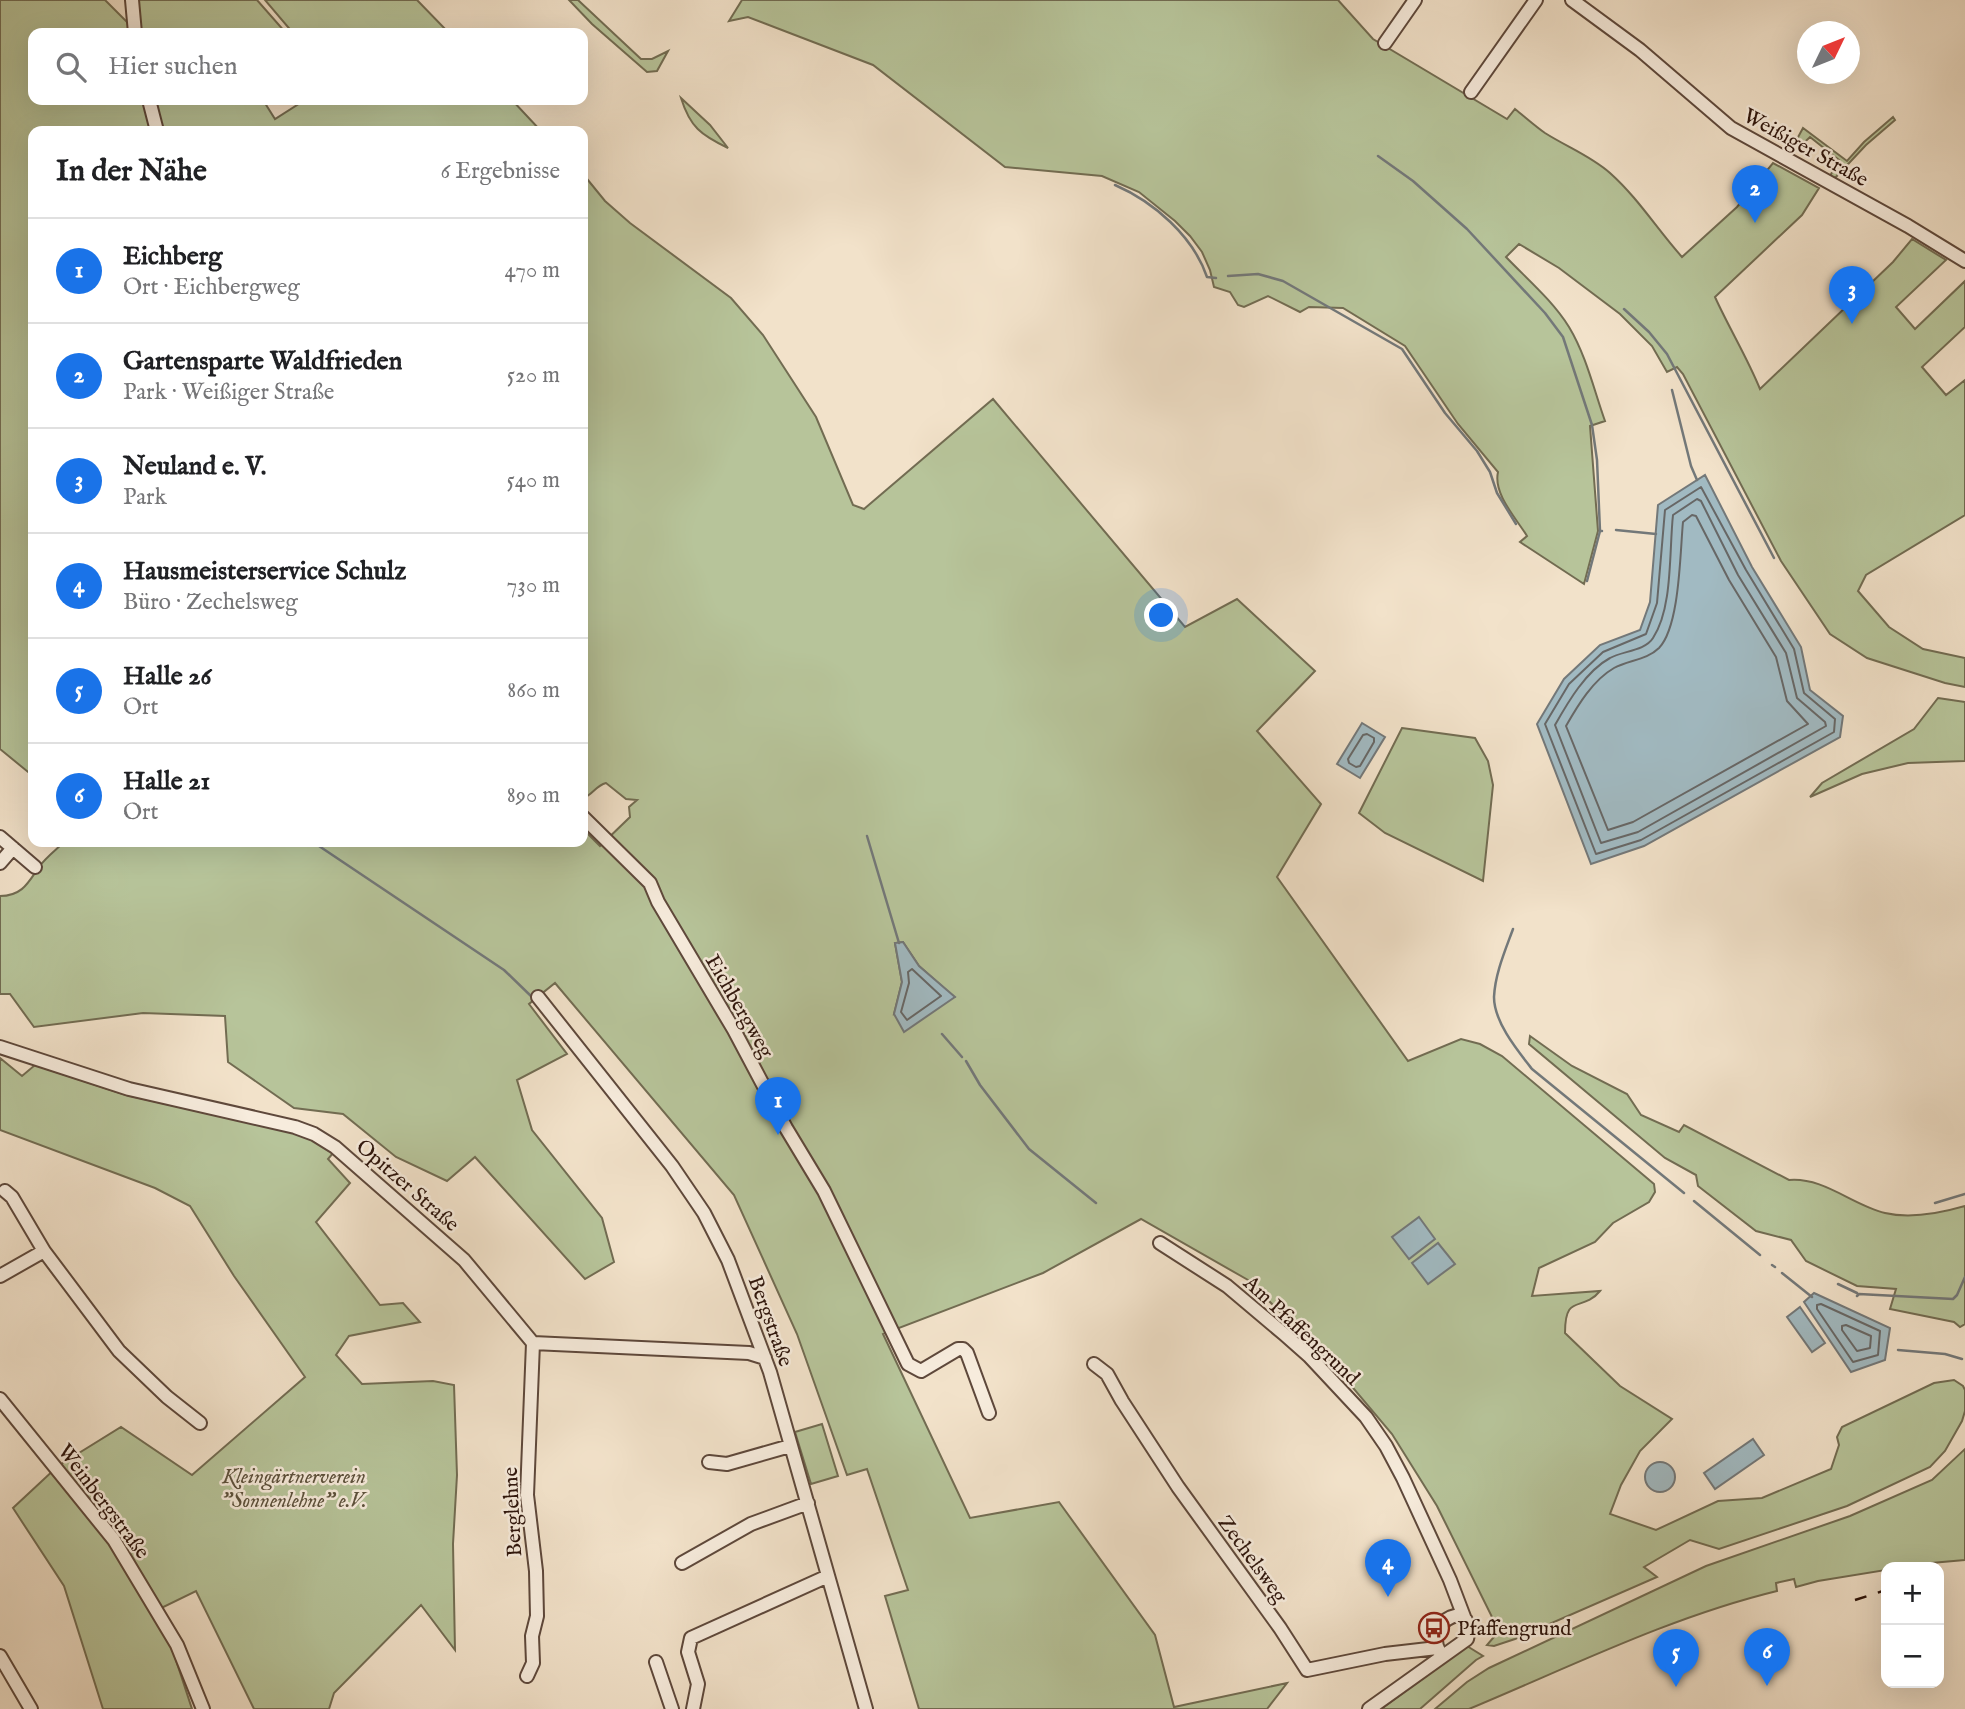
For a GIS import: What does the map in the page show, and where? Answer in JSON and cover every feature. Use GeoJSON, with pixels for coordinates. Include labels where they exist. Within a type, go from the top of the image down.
{"type":"FeatureCollection","features":[{"type":"Feature","properties":{"kind":"street"},"geometry":{"type":"LineString","coordinates":[[132,0],[135,28]]}},
{"type":"Feature","properties":{"kind":"street"},"geometry":{"type":"LineString","coordinates":[[1385,43],[1415,0]]}},
{"type":"Feature","properties":{"kind":"street"},"geometry":{"type":"LineString","coordinates":[[1471,92],[1536,0]]}},
{"type":"Feature","properties":{"kind":"street","name":"Weißiger Straße"},"geometry":{"type":"LineString","coordinates":[[1572,0],[1640,50],[1731,128],[1908,226],[1965,261]]}},
{"type":"Feature","properties":{"kind":"street"},"geometry":{"type":"LineString","coordinates":[[150,105],[156,126]]}},
{"type":"Feature","properties":{"kind":"street","name":"Eichbergweg"},"geometry":{"type":"LineString","coordinates":[[588,822],[650,883],[657,902],[734,1030],[786,1128],[824,1191],[908,1364],[921,1371],[958,1349],[967,1353],[989,1413]]}},
{"type":"Feature","properties":{"kind":"street"},"geometry":{"type":"LineString","coordinates":[[0,837],[35,867]]}},
{"type":"Feature","properties":{"kind":"street"},"geometry":{"type":"LineString","coordinates":[[0,863],[13,848]]}},
{"type":"Feature","properties":{"kind":"street","name":"Bergstraße"},"geometry":{"type":"LineString","coordinates":[[538,997],[655,1144],[704,1213],[736,1279],[765,1358],[866,1709]]}},
{"type":"Feature","properties":{"kind":"street","name":"Opitzer Straße"},"geometry":{"type":"LineString","coordinates":[[0,1046],[129,1089],[295,1127],[314,1134],[366,1172],[464,1260],[533,1343]]}},
{"type":"Feature","properties":{"kind":"street"},"geometry":{"type":"LineString","coordinates":[[5,1191],[12,1197],[44,1251],[119,1351],[167,1397],[200,1423]]}},
{"type":"Feature","properties":{"kind":"street","name":"Am Pfaffengrund"},"geometry":{"type":"LineString","coordinates":[[1160,1243],[1227,1286],[1284,1334],[1309,1356],[1366,1417],[1386,1446],[1406,1485],[1466,1620]]}},
{"type":"Feature","properties":{"kind":"street"},"geometry":{"type":"LineString","coordinates":[[0,1276],[44,1251]]}},
{"type":"Feature","properties":{"kind":"street"},"geometry":{"type":"LineString","coordinates":[[533,1343],[749,1353],[765,1358]]}},
{"type":"Feature","properties":{"kind":"street","name":"Berglehne"},"geometry":{"type":"LineString","coordinates":[[527,1676],[533,1662],[532,1636],[537,1616],[536,1572],[527,1494],[533,1343]]}},
{"type":"Feature","properties":{"kind":"street","name":"Zechelsweg"},"geometry":{"type":"LineString","coordinates":[[1094,1364],[1107,1374],[1165,1467],[1307,1670],[1385,1654],[1439,1652]]}},
{"type":"Feature","properties":{"kind":"street","name":"Weinbergstraße"},"geometry":{"type":"LineString","coordinates":[[0,1399],[114,1540],[177,1645],[202,1709]]}},
{"type":"Feature","properties":{"kind":"street"},"geometry":{"type":"LineString","coordinates":[[709,1462],[727,1464],[790,1446]]}},
{"type":"Feature","properties":{"kind":"street"},"geometry":{"type":"LineString","coordinates":[[682,1563],[751,1524],[808,1503]]}},
{"type":"Feature","properties":{"kind":"street"},"geometry":{"type":"LineString","coordinates":[[693,1709],[698,1684],[688,1652],[691,1638],[828,1576]]}},
{"type":"Feature","properties":{"kind":"street"},"geometry":{"type":"LineString","coordinates":[[1369,1709],[1439,1652],[1466,1639],[1469,1630],[1466,1620],[1458,1615],[1448,1616],[1437,1628],[1435,1638],[1439,1652]]}},
{"type":"Feature","properties":{"kind":"street"},"geometry":{"type":"LineString","coordinates":[[0,1656],[31,1709]]}},
{"type":"Feature","properties":{"kind":"street"},"geometry":{"type":"LineString","coordinates":[[656,1662],[672,1709]]}},
{"type":"Feature","properties":{"kind":"green space"},"geometry":{"type":"Polygon","coordinates":[[[0,0],[105,0],[130,28],[28,28],[28,105],[144,105],[150,126],[28,126],[28,772],[0,749],[0,0]]]}},
{"type":"Feature","properties":{"kind":"green space"},"geometry":{"type":"Polygon","coordinates":[[[135,0],[257,0],[282,28],[138,28],[135,0]]]}},
{"type":"Feature","properties":{"kind":"green space"},"geometry":{"type":"Polygon","coordinates":[[[265,0],[417,0],[444,28],[289,28],[265,0]]]}},
{"type":"Feature","properties":{"kind":"green space"},"geometry":{"type":"Polygon","coordinates":[[[569,0],[578,0],[641,59],[652,59],[668,51],[657,71],[647,72],[569,0]]]}},
{"type":"Feature","properties":{"kind":"green space"},"geometry":{"type":"Polygon","coordinates":[[[742,0],[1338,0],[1373,39],[1507,119],[1515,109],[1545,133],[1603,167],[1630,193],[1682,257],[1737,207],[1773,163],[1819,188],[1802,215],[1715,297],[1760,389],[1893,262],[1912,239],[1946,260],[1896,307],[1915,329],[1965,281],[1965,327],[1922,367],[1946,395],[1965,380],[1965,515],[1866,575],[1858,591],[1889,627],[1923,649],[1965,658],[1965,687],[1867,658],[1830,634],[1781,561],[1683,374],[1677,367],[1667,372],[1652,346],[1620,314],[1559,268],[1519,244],[1506,257],[1563,317],[1585,361],[1605,421],[1590,426],[1598,531],[1584,584],[1520,542],[1527,536],[1502,497],[1497,480],[1498,472],[1458,424],[1405,346],[1343,308],[1309,307],[1300,312],[1268,296],[1244,307],[1238,305],[1230,292],[1214,287],[1202,252],[1190,236],[1139,192],[1102,176],[1005,167],[873,65],[748,17],[729,21],[742,0]]]}},
{"type":"Feature","properties":{"kind":"green space"},"geometry":{"type":"Polygon","coordinates":[[[681,98],[710,125],[728,148],[698,129],[688,116],[681,98]]]}},
{"type":"Feature","properties":{"kind":"green space"},"geometry":{"type":"Polygon","coordinates":[[[154,105],[266,105],[275,119],[297,105],[517,105],[536,126],[159,126],[154,105]]]}},
{"type":"Feature","properties":{"kind":"green space"},"geometry":{"type":"Polygon","coordinates":[[[1893,117],[1895,120],[1866,145],[1835,178],[1830,176],[1839,160],[1810,137],[1791,155],[1803,128],[1847,161],[1893,117]]]}},
{"type":"Feature","properties":{"kind":"green space"},"geometry":{"type":"Polygon","coordinates":[[[588,180],[605,201],[630,223],[731,298],[763,335],[816,417],[853,505],[864,509],[993,399],[1185,627],[1237,599],[1315,671],[1257,731],[1321,804],[1277,877],[1408,1061],[1461,1039],[1480,1044],[1502,1056],[1654,1184],[1655,1192],[1649,1202],[1613,1223],[1595,1242],[1539,1268],[1532,1296],[1600,1291],[1587,1301],[1571,1307],[1565,1333],[1620,1386],[1672,1419],[1640,1451],[1621,1485],[1610,1514],[1656,1530],[1718,1501],[1762,1498],[1831,1469],[1839,1445],[1837,1437],[1842,1427],[1934,1383],[1954,1380],[1963,1386],[1965,1411],[1962,1421],[1945,1451],[1930,1467],[1847,1506],[1719,1549],[1690,1540],[1644,1567],[1657,1577],[1515,1639],[1494,1646],[1487,1645],[1499,1631],[1437,1506],[1392,1434],[1338,1370],[1248,1280],[1141,1219],[1043,1273],[883,1334],[970,1518],[1059,1502],[1155,1635],[1174,1707],[1287,1683],[1267,1709],[919,1709],[885,1596],[908,1590],[867,1469],[847,1475],[797,1334],[734,1195],[555,983],[529,1004],[567,1054],[517,1080],[532,1130],[602,1218],[614,1262],[585,1279],[475,1157],[447,1181],[396,1157],[343,1114],[294,1108],[228,1062],[225,1016],[143,1013],[34,1027],[10,994],[0,994],[0,896],[14,894],[24,888],[44,860],[58,847],[588,847],[588,834],[600,846],[630,817],[629,807],[637,800],[626,799],[606,783],[589,795],[588,180]],[[903,942],[895,943],[902,982],[894,1014],[954,997],[919,966],[903,942]]]}},
{"type":"Feature","properties":{"kind":"green space"},"geometry":{"type":"Polygon","coordinates":[[[1938,698],[1965,702],[1965,761],[1908,763],[1862,774],[1810,797],[1822,783],[1914,729],[1938,698]]]}},
{"type":"Feature","properties":{"kind":"green space"},"geometry":{"type":"Polygon","coordinates":[[[1402,728],[1475,738],[1488,761],[1493,785],[1483,881],[1385,833],[1359,813],[1402,728]]]}},
{"type":"Feature","properties":{"kind":"green space"},"geometry":{"type":"Polygon","coordinates":[[[1530,1036],[1572,1066],[1627,1094],[1641,1115],[1679,1132],[1684,1125],[1789,1180],[1814,1183],[1873,1209],[1895,1215],[1925,1214],[1965,1206],[1965,1324],[1960,1327],[1954,1322],[1890,1309],[1896,1289],[1857,1286],[1806,1261],[1791,1240],[1756,1231],[1698,1186],[1696,1175],[1665,1158],[1529,1044],[1530,1036]]]}},
{"type":"Feature","properties":{"kind":"green space","name":"Kleingärtnerverein \"Sonnenlehne\" e.V."},"geometry":{"type":"Polygon","coordinates":[[[0,1058],[22,1076],[35,1065],[126,1095],[304,1135],[334,1152],[328,1159],[350,1183],[316,1222],[380,1305],[403,1303],[420,1322],[349,1336],[336,1355],[362,1384],[433,1381],[454,1385],[457,1475],[453,1544],[455,1650],[421,1605],[334,1693],[329,1709],[254,1709],[196,1591],[153,1612],[173,1651],[192,1709],[103,1709],[64,1586],[13,1508],[58,1466],[121,1427],[192,1475],[305,1377],[234,1276],[190,1206],[155,1188],[0,1130],[0,1058]]]}},
{"type":"Feature","properties":{"kind":"green space"},"geometry":{"type":"Polygon","coordinates":[[[822,1424],[838,1476],[811,1484],[795,1432],[822,1424]]]}},
{"type":"Feature","properties":{"kind":"green space"},"geometry":{"type":"Polygon","coordinates":[[[1965,1449],[1965,1560],[1881,1562],[1881,1571],[1796,1587],[1794,1579],[1776,1583],[1777,1591],[1698,1614],[1469,1709],[1435,1709],[1467,1682],[1489,1668],[1706,1566],[1850,1516],[1932,1480],[1965,1449]]]}},
{"type":"Feature","properties":{"kind":"green space"},"geometry":{"type":"Polygon","coordinates":[[[1467,1646],[1483,1656],[1420,1709],[1381,1709],[1467,1646]]]}},
{"type":"Feature","properties":{"kind":"water"},"geometry":{"type":"Polygon","coordinates":[[[1705,475],[1752,567],[1801,647],[1810,690],[1843,716],[1840,737],[1644,846],[1591,864],[1537,724],[1564,679],[1600,645],[1640,630],[1650,602],[1658,505],[1705,475]]]}},
{"type":"Feature","properties":{"kind":"water"},"geometry":{"type":"Polygon","coordinates":[[[1362,723],[1385,737],[1360,778],[1337,764],[1362,723]]]}},
{"type":"Feature","properties":{"kind":"water"},"geometry":{"type":"Polygon","coordinates":[[[903,942],[919,966],[955,997],[904,1032],[894,1014],[902,982],[895,943],[903,942]]]}},
{"type":"Feature","properties":{"kind":"water"},"geometry":{"type":"Polygon","coordinates":[[[1419,1217],[1435,1239],[1409,1259],[1392,1237],[1419,1217]]]}},
{"type":"Feature","properties":{"kind":"water"},"geometry":{"type":"Polygon","coordinates":[[[1438,1243],[1455,1264],[1428,1284],[1412,1263],[1438,1243]]]}},
{"type":"Feature","properties":{"kind":"water"},"geometry":{"type":"Polygon","coordinates":[[[1814,1293],[1890,1328],[1885,1360],[1851,1372],[1804,1302],[1814,1293]]]}},
{"type":"Feature","properties":{"kind":"water"},"geometry":{"type":"Polygon","coordinates":[[[1800,1307],[1825,1343],[1812,1352],[1787,1317],[1800,1307]]]}},
{"type":"Feature","properties":{"kind":"water"},"geometry":{"type":"Polygon","coordinates":[[[1753,1439],[1764,1455],[1715,1489],[1704,1473],[1753,1439]]]}},
{"type":"Feature","properties":{"kind":"water"},"geometry":{"type":"Polygon","coordinates":[[[1660,1462],[1671,1466],[1675,1477],[1671,1488],[1660,1492],[1649,1488],[1645,1477],[1649,1466],[1660,1462]]]}},
{"type":"Feature","properties":{"kind":"waterway"},"geometry":{"type":"LineString","coordinates":[[1378,156],[1413,181],[1467,229],[1545,313],[1563,337],[1592,425],[1602,531]]}},
{"type":"Feature","properties":{"kind":"waterway"},"geometry":{"type":"LineString","coordinates":[[1115,185],[1144,201],[1170,222],[1192,248],[1207,277],[1216,278]]}},
{"type":"Feature","properties":{"kind":"waterway"},"geometry":{"type":"LineString","coordinates":[[1228,276],[1258,274],[1283,281],[1402,349],[1445,413],[1477,451],[1490,472],[1497,493],[1516,524]]}},
{"type":"Feature","properties":{"kind":"waterway"},"geometry":{"type":"LineString","coordinates":[[1624,309],[1649,332],[1667,354],[1774,558]]}},
{"type":"Feature","properties":{"kind":"waterway"},"geometry":{"type":"LineString","coordinates":[[1672,390],[1697,480]]}},
{"type":"Feature","properties":{"kind":"waterway"},"geometry":{"type":"LineString","coordinates":[[1616,530],[1656,534]]}},
{"type":"Feature","properties":{"kind":"waterway"},"geometry":{"type":"LineString","coordinates":[[1587,581],[1600,531]]}},
{"type":"Feature","properties":{"kind":"waterway"},"geometry":{"type":"LineString","coordinates":[[867,836],[899,943]]}},
{"type":"Feature","properties":{"kind":"waterway"},"geometry":{"type":"LineString","coordinates":[[320,847],[504,970],[533,998]]}},
{"type":"Feature","properties":{"kind":"waterway"},"geometry":{"type":"LineString","coordinates":[[1513,929],[1498,971],[1494,997],[1498,1016],[1507,1035],[1532,1069],[1684,1193]]}},
{"type":"Feature","properties":{"kind":"waterway"},"geometry":{"type":"LineString","coordinates":[[942,1034],[962,1057]]}},
{"type":"Feature","properties":{"kind":"waterway"},"geometry":{"type":"LineString","coordinates":[[966,1061],[980,1085],[1029,1149],[1096,1203]]}},
{"type":"Feature","properties":{"kind":"waterway"},"geometry":{"type":"LineString","coordinates":[[1935,1203],[1965,1194]]}},
{"type":"Feature","properties":{"kind":"waterway"},"geometry":{"type":"LineString","coordinates":[[1694,1201],[1760,1255]]}},
{"type":"Feature","properties":{"kind":"waterway"},"geometry":{"type":"LineString","coordinates":[[1782,1273],[1812,1297]]}},
{"type":"Feature","properties":{"kind":"waterway"},"geometry":{"type":"LineString","coordinates":[[1857,1296],[1953,1299],[1965,1277]]}},
{"type":"Feature","properties":{"kind":"waterway"},"geometry":{"type":"LineString","coordinates":[[1838,1284],[1857,1293]]}},
{"type":"Feature","properties":{"kind":"waterway"},"geometry":{"type":"LineString","coordinates":[[1898,1350],[1945,1354],[1962,1359]]}},
{"type":"Feature","properties":{"kind":"railway"},"geometry":{"type":"LineString","coordinates":[[1855,1600],[1881,1592]]}},
{"type":"Feature","properties":{"kind":"place","name":"Gartensparte Waldfrieden"},"geometry":{"type":"Point","coordinates":[1755,223]}},
{"type":"Feature","properties":{"kind":"place","name":"Neuland e. V."},"geometry":{"type":"Point","coordinates":[1852,324]}},
{"type":"Feature","properties":{"kind":"place","name":"Eichberg"},"geometry":{"type":"Point","coordinates":[778,1135]}},
{"type":"Feature","properties":{"kind":"place","name":"Hausmeisterservice Schulz"},"geometry":{"type":"Point","coordinates":[1388,1597]}},
{"type":"Feature","properties":{"kind":"place","name":"Pfaffengrund"},"geometry":{"type":"Point","coordinates":[1434,1628]}},
{"type":"Feature","properties":{"kind":"place","name":"Halle 21"},"geometry":{"type":"Point","coordinates":[1767,1686]}},
{"type":"Feature","properties":{"kind":"place","name":"Halle 26"},"geometry":{"type":"Point","coordinates":[1676,1687]}}]}
